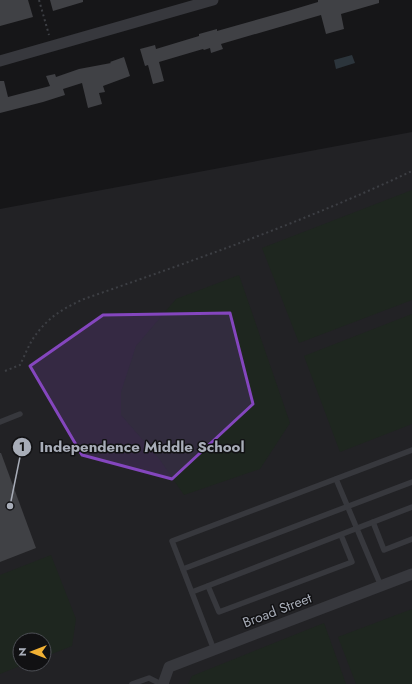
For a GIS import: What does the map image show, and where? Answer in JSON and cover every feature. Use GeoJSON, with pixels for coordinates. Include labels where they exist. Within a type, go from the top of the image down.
{"type":"FeatureCollection","features":[{"type":"Feature","properties":{"kind":"street"},"geometry":{"type":"LineString","coordinates":[[0,61],[213,0]]}},
{"type":"Feature","properties":{"kind":"street","name":"Broad Street"},"geometry":{"type":"LineString","coordinates":[[162,684],[169,667],[412,574]]}},
{"type":"Feature","properties":{"kind":"lane"},"geometry":{"type":"LineString","coordinates":[[0,422],[20,414]]}},
{"type":"Feature","properties":{"kind":"lane"},"geometry":{"type":"LineString","coordinates":[[214,650],[172,541],[412,450]]}},
{"type":"Feature","properties":{"kind":"lane"},"geometry":{"type":"LineString","coordinates":[[336,478],[380,586]]}},
{"type":"Feature","properties":{"kind":"lane"},"geometry":{"type":"LineString","coordinates":[[183,569],[412,482]]}},
{"type":"Feature","properties":{"kind":"lane"},"geometry":{"type":"LineString","coordinates":[[192,592],[412,507]]}},
{"type":"Feature","properties":{"kind":"lane"},"geometry":{"type":"LineString","coordinates":[[373,522],[384,550],[412,539]]}},
{"type":"Feature","properties":{"kind":"lane"},"geometry":{"type":"LineString","coordinates":[[208,586],[219,612],[352,562],[341,534]]}},
{"type":"Feature","properties":{"kind":"lane"},"geometry":{"type":"LineString","coordinates":[[132,684],[149,678],[162,684]]}},
{"type":"Feature","properties":{"kind":"path"},"geometry":{"type":"LineString","coordinates":[[39,0],[52,46]]}},
{"type":"Feature","properties":{"kind":"path"},"geometry":{"type":"LineString","coordinates":[[5,371],[20,365],[37,333],[47,322],[63,309],[84,299],[255,237],[365,193],[412,171]]}},
{"type":"Feature","properties":{"kind":"highlighted area"},"geometry":{"type":"Polygon","coordinates":[[[230,313],[253,404],[172,479],[82,455],[30,366],[103,315],[230,313]]]}},
{"type":"Feature","properties":{"kind":"shaded area"},"geometry":{"type":"Polygon","coordinates":[[[352,55],[355,63],[336,69],[334,60],[352,55]]]}},
{"type":"Feature","properties":{"kind":"shaded area"},"geometry":{"type":"Polygon","coordinates":[[[412,132],[412,684],[0,684],[0,209],[412,132]]]}},
{"type":"Feature","properties":{"kind":"shaded area"},"geometry":{"type":"Polygon","coordinates":[[[412,190],[412,300],[299,343],[262,248],[412,190]]]}},
{"type":"Feature","properties":{"kind":"shaded area"},"geometry":{"type":"Polygon","coordinates":[[[239,275],[290,423],[260,469],[184,495],[160,460],[121,415],[121,392],[136,346],[176,299],[239,275]]]}},
{"type":"Feature","properties":{"kind":"shaded area"},"geometry":{"type":"Polygon","coordinates":[[[412,314],[412,424],[340,452],[304,356],[412,314]]]}},
{"type":"Feature","properties":{"kind":"shaded area"},"geometry":{"type":"Polygon","coordinates":[[[51,555],[76,619],[72,646],[52,654],[52,632],[12,632],[12,669],[0,674],[0,575],[51,555]]]}},
{"type":"Feature","properties":{"kind":"shaded area"},"geometry":{"type":"Polygon","coordinates":[[[412,609],[412,684],[356,684],[338,637],[412,609]]]}},
{"type":"Feature","properties":{"kind":"shaded area"},"geometry":{"type":"Polygon","coordinates":[[[324,623],[346,684],[188,684],[192,676],[324,623]]]}},
{"type":"Feature","properties":{"kind":"building"},"geometry":{"type":"Polygon","coordinates":[[[0,0],[28,0],[33,17],[0,26],[0,0]]]}},
{"type":"Feature","properties":{"kind":"building"},"geometry":{"type":"Polygon","coordinates":[[[50,0],[83,0],[83,2],[53,11],[50,0]]]}},
{"type":"Feature","properties":{"kind":"building"},"geometry":{"type":"Polygon","coordinates":[[[318,0],[379,0],[379,3],[341,14],[344,29],[326,34],[321,15],[221,44],[223,49],[211,53],[210,48],[203,49],[159,62],[164,81],[153,84],[148,65],[145,66],[140,49],[155,45],[156,49],[199,36],[199,34],[217,29],[217,31],[318,2],[318,0]]]}},
{"type":"Feature","properties":{"kind":"building"},"geometry":{"type":"Polygon","coordinates":[[[124,57],[130,76],[103,86],[105,92],[99,93],[102,104],[88,108],[82,83],[63,89],[65,95],[0,113],[0,81],[4,81],[8,97],[50,86],[46,76],[55,74],[56,77],[79,69],[111,63],[110,62],[124,57]]]}},
{"type":"Feature","properties":{"kind":"building"},"geometry":{"type":"Polygon","coordinates":[[[0,453],[36,548],[0,562],[0,453]]]}},
{"type":"Feature","properties":{"kind":"place","name":"Independence Middle School"},"geometry":{"type":"Point","coordinates":[10,506]}}]}
